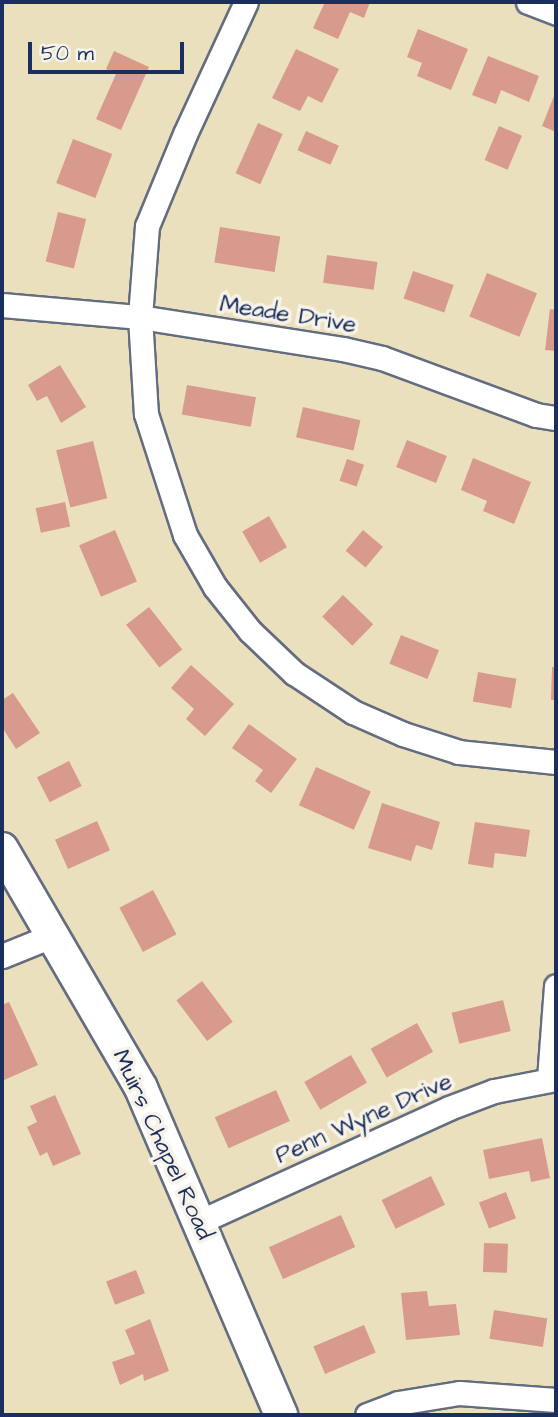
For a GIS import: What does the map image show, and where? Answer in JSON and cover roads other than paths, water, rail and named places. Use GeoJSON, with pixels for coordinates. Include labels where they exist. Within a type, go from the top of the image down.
{"type":"FeatureCollection","features":[{"type":"Feature","properties":{"kind":"main road","name":"Muirs Chapel Road"},"geometry":{"type":"LineString","coordinates":[[2,849],[141,1088],[281,1415]]}},
{"type":"Feature","properties":{"kind":"street"},"geometry":{"type":"LineString","coordinates":[[246,2],[185,134],[147,226],[140,317],[146,414],[185,535],[215,587],[250,631],[294,673],[353,712],[403,734],[459,752],[556,762]]}},
{"type":"Feature","properties":{"kind":"street"},"geometry":{"type":"LineString","coordinates":[[528,2],[556,13]]}},
{"type":"Feature","properties":{"kind":"street","name":"Meade Drive"},"geometry":{"type":"LineString","coordinates":[[2,305],[140,317],[382,358],[536,415],[556,418]]}},
{"type":"Feature","properties":{"kind":"street"},"geometry":{"type":"LineString","coordinates":[[2,956],[54,935]]}},
{"type":"Feature","properties":{"kind":"street"},"geometry":{"type":"LineString","coordinates":[[553,1079],[556,986]]}},
{"type":"Feature","properties":{"kind":"street","name":"Penn Wyne Drive"},"geometry":{"type":"LineString","coordinates":[[199,1222],[449,1108],[494,1091],[553,1079]]}},
{"type":"Feature","properties":{"kind":"street"},"geometry":{"type":"LineString","coordinates":[[368,1415],[398,1403],[459,1393],[556,1400]]}}]}
